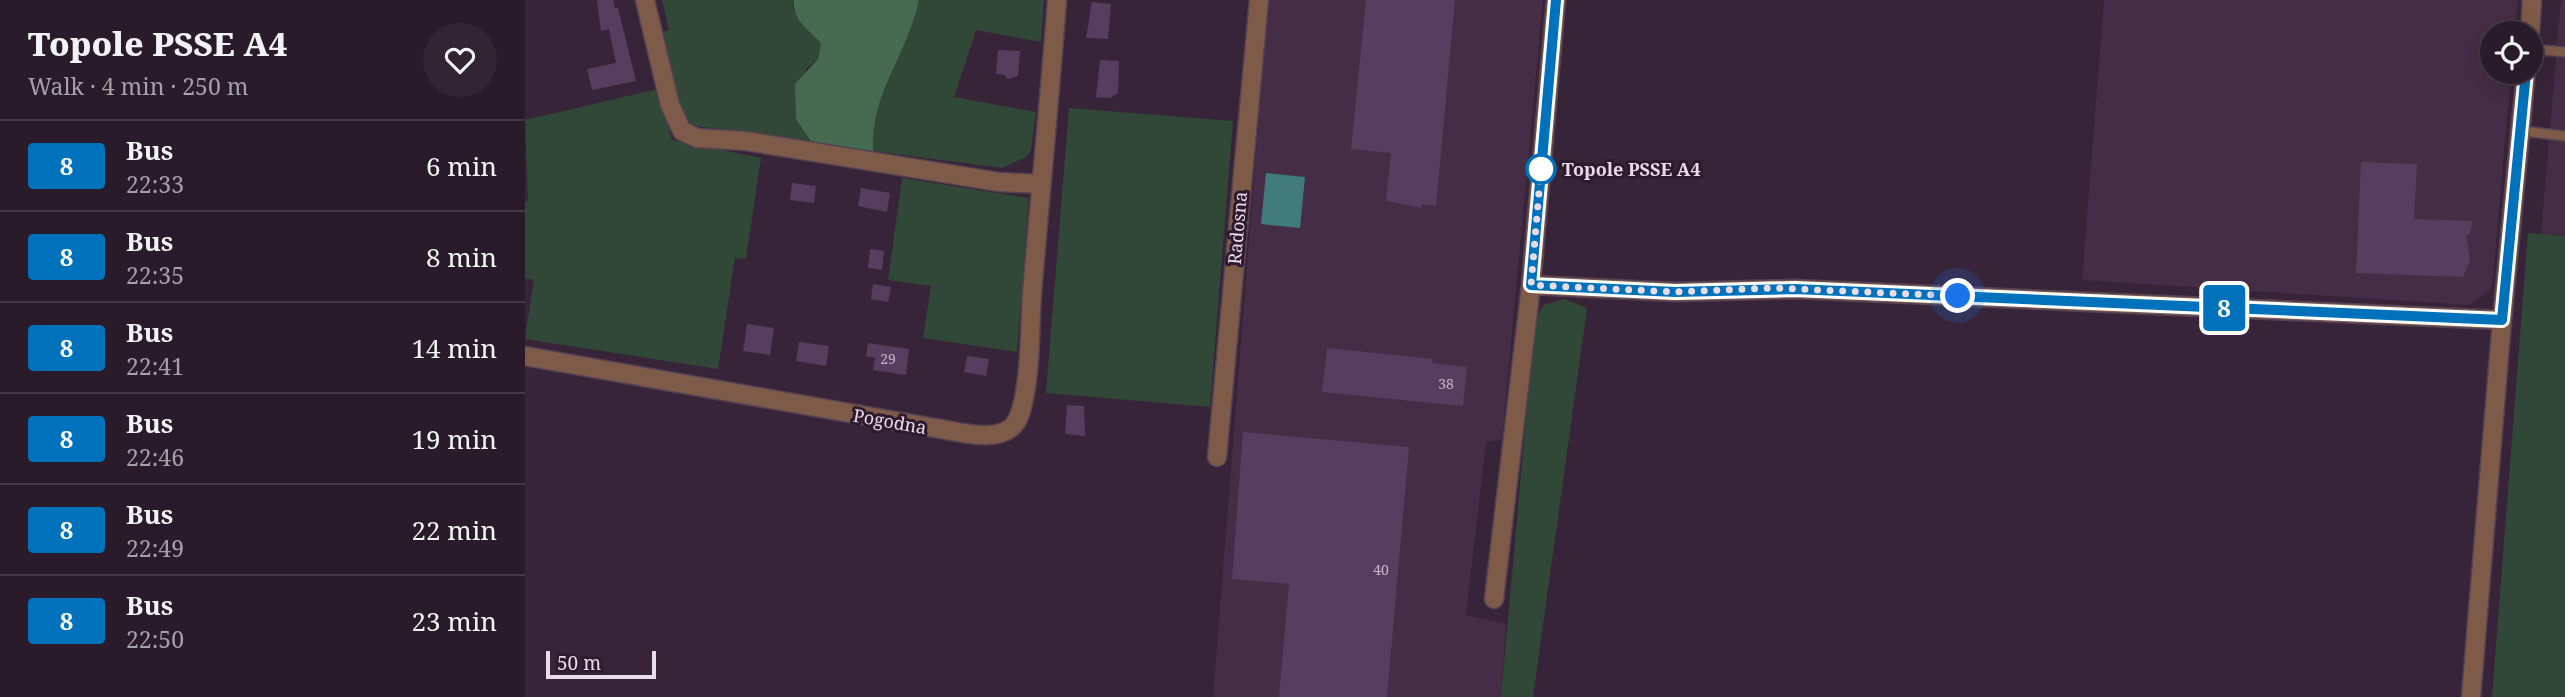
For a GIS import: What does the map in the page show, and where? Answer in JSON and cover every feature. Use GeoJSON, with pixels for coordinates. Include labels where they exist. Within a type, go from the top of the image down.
{"type":"FeatureCollection","features":[{"type":"Feature","properties":{"kind":"street"},"geometry":{"type":"LineString","coordinates":[[645,0],[670,105],[682,131],[697,138],[746,141],[986,180],[1041,184]]}},
{"type":"Feature","properties":{"kind":"street","name":"Pogodna"},"geometry":{"type":"LineString","coordinates":[[525,356],[935,428],[1000,434],[1012,428],[1018,419],[1024,398],[1057,0]]}},
{"type":"Feature","properties":{"kind":"street","name":"Radosna"},"geometry":{"type":"LineString","coordinates":[[1217,457],[1259,0]]}},
{"type":"Feature","properties":{"kind":"street"},"geometry":{"type":"LineString","coordinates":[[1494,599],[1531,285],[1556,0]]}},
{"type":"Feature","properties":{"kind":"street"},"geometry":{"type":"LineString","coordinates":[[2531,21],[2532,0]]}},
{"type":"Feature","properties":{"kind":"street"},"geometry":{"type":"LineString","coordinates":[[2471,697],[2502,320],[2525,84]]}},
{"type":"Feature","properties":{"kind":"street"},"geometry":{"type":"LineString","coordinates":[[1531,285],[1675,292],[1795,289],[2502,320]]}},
{"type":"Feature","properties":{"kind":"lane"},"geometry":{"type":"LineString","coordinates":[[2543,50],[2565,52]]}},
{"type":"Feature","properties":{"kind":"lane"},"geometry":{"type":"LineString","coordinates":[[2522,131],[2565,136]]}},
{"type":"Feature","properties":{"kind":"shaded area"},"geometry":{"type":"Polygon","coordinates":[[[662,0],[794,0],[793,8],[821,43],[818,59],[806,69],[796,119],[812,143],[690,125],[680,110],[659,32],[669,30],[662,0]]]}},
{"type":"Feature","properties":{"kind":"shaded area"},"geometry":{"type":"Polygon","coordinates":[[[794,0],[919,0],[878,110],[873,151],[812,143],[796,119],[795,84],[818,59],[821,43],[799,19],[794,0]]]}},
{"type":"Feature","properties":{"kind":"shaded area"},"geometry":{"type":"Polygon","coordinates":[[[919,0],[1044,0],[1041,42],[976,30],[954,97],[1036,112],[1031,150],[1026,157],[1002,168],[873,151],[878,110],[919,0]]]}},
{"type":"Feature","properties":{"kind":"shaded area"},"geometry":{"type":"Polygon","coordinates":[[[1268,0],[1543,0],[1502,440],[1486,442],[1466,615],[1506,624],[1501,697],[1213,697],[1268,0]]]}},
{"type":"Feature","properties":{"kind":"shaded area"},"geometry":{"type":"Polygon","coordinates":[[[2104,0],[2518,0],[2516,21],[2480,21],[2480,84],[2510,84],[2492,288],[2470,305],[2082,280],[2104,0]]]}},
{"type":"Feature","properties":{"kind":"shaded area"},"geometry":{"type":"Polygon","coordinates":[[[2561,0],[2565,0],[2565,236],[2541,234],[2561,0]]]}},
{"type":"Feature","properties":{"kind":"shaded area"},"geometry":{"type":"Polygon","coordinates":[[[658,89],[672,140],[761,158],[746,259],[735,258],[718,369],[525,339],[534,280],[525,278],[525,202],[528,201],[525,120],[658,89]]]}},
{"type":"Feature","properties":{"kind":"shaded area"},"geometry":{"type":"Polygon","coordinates":[[[1069,108],[1233,121],[1210,407],[1046,393],[1069,108]]]}},
{"type":"Feature","properties":{"kind":"shaded area"},"geometry":{"type":"Polygon","coordinates":[[[1266,173],[1305,177],[1300,228],[1261,224],[1266,173]]]}},
{"type":"Feature","properties":{"kind":"shaded area"},"geometry":{"type":"Polygon","coordinates":[[[902,178],[1029,198],[1017,352],[923,338],[931,286],[888,280],[902,178]]]}},
{"type":"Feature","properties":{"kind":"shaded area"},"geometry":{"type":"Polygon","coordinates":[[[2528,233],[2565,236],[2565,697],[2492,697],[2528,233]]]}},
{"type":"Feature","properties":{"kind":"shaded area"},"geometry":{"type":"Polygon","coordinates":[[[1564,299],[1587,308],[1533,697],[1501,697],[1535,319],[1544,305],[1564,299]]]}},
{"type":"Feature","properties":{"kind":"building"},"geometry":{"type":"Polygon","coordinates":[[[597,0],[613,0],[615,8],[618,8],[636,81],[592,90],[587,69],[616,63],[609,29],[601,31],[597,0]]]}},
{"type":"Feature","properties":{"kind":"building"},"geometry":{"type":"Polygon","coordinates":[[[1366,0],[1455,0],[1436,206],[1422,204],[1421,208],[1386,201],[1391,153],[1351,149],[1366,0]]]}},
{"type":"Feature","properties":{"kind":"building"},"geometry":{"type":"Polygon","coordinates":[[[1092,2],[1111,4],[1108,39],[1086,38],[1092,2]]]}},
{"type":"Feature","properties":{"kind":"building"},"geometry":{"type":"Polygon","coordinates":[[[998,50],[1020,51],[1018,76],[1008,79],[1004,75],[996,74],[998,50]]]}},
{"type":"Feature","properties":{"kind":"building"},"geometry":{"type":"Polygon","coordinates":[[[1100,60],[1119,61],[1118,93],[1110,98],[1096,97],[1100,60]]]}},
{"type":"Feature","properties":{"kind":"building"},"geometry":{"type":"Polygon","coordinates":[[[2361,162],[2417,164],[2414,219],[2473,221],[2469,235],[2466,235],[2470,260],[2463,277],[2356,273],[2361,162]]]}},
{"type":"Feature","properties":{"kind":"building"},"geometry":{"type":"Polygon","coordinates":[[[792,183],[816,186],[814,203],[790,200],[792,183]]]}},
{"type":"Feature","properties":{"kind":"building"},"geometry":{"type":"Polygon","coordinates":[[[861,188],[890,193],[887,212],[858,206],[861,188]]]}},
{"type":"Feature","properties":{"kind":"building"},"geometry":{"type":"Polygon","coordinates":[[[870,249],[884,251],[882,270],[868,268],[870,249]]]}},
{"type":"Feature","properties":{"kind":"building"},"geometry":{"type":"Polygon","coordinates":[[[873,284],[891,287],[888,302],[871,299],[873,284]]]}},
{"type":"Feature","properties":{"kind":"building"},"geometry":{"type":"Polygon","coordinates":[[[747,324],[774,328],[770,355],[743,351],[747,324]]]}},
{"type":"Feature","properties":{"kind":"building"},"geometry":{"type":"Polygon","coordinates":[[[799,342],[829,346],[826,366],[796,361],[799,342]]]}},
{"type":"Feature","properties":{"kind":"building"},"geometry":{"type":"Polygon","coordinates":[[[868,343],[909,349],[906,375],[873,370],[875,358],[866,356],[868,343]]]}},
{"type":"Feature","properties":{"kind":"building"},"geometry":{"type":"Polygon","coordinates":[[[1327,348],[1433,359],[1432,363],[1467,367],[1463,406],[1322,392],[1327,348]]]}},
{"type":"Feature","properties":{"kind":"building"},"geometry":{"type":"Polygon","coordinates":[[[967,356],[989,359],[986,376],[964,372],[967,356]]]}},
{"type":"Feature","properties":{"kind":"building"},"geometry":{"type":"Polygon","coordinates":[[[1067,405],[1084,406],[1085,436],[1065,434],[1067,405]]]}},
{"type":"Feature","properties":{"kind":"building"},"geometry":{"type":"Polygon","coordinates":[[[1243,432],[1409,447],[1387,697],[1279,697],[1289,584],[1232,579],[1243,432]]]}},
{"type":"Feature","properties":{"kind":"bus line","name":"8"},"geometry":{"type":"LineString","coordinates":[[1556,0],[1531,285],[1675,292],[1795,289],[2502,320],[2525,84]]}},
{"type":"Feature","properties":{"kind":"place","name":"Topole PSSE A4"},"geometry":{"type":"Point","coordinates":[1541,169]}},
{"type":"Feature","properties":{"kind":"route"},"geometry":{"type":"LineString","coordinates":[[1541,169],[1531,285],[1675,292],[1774,288],[1958,296]]}}]}
